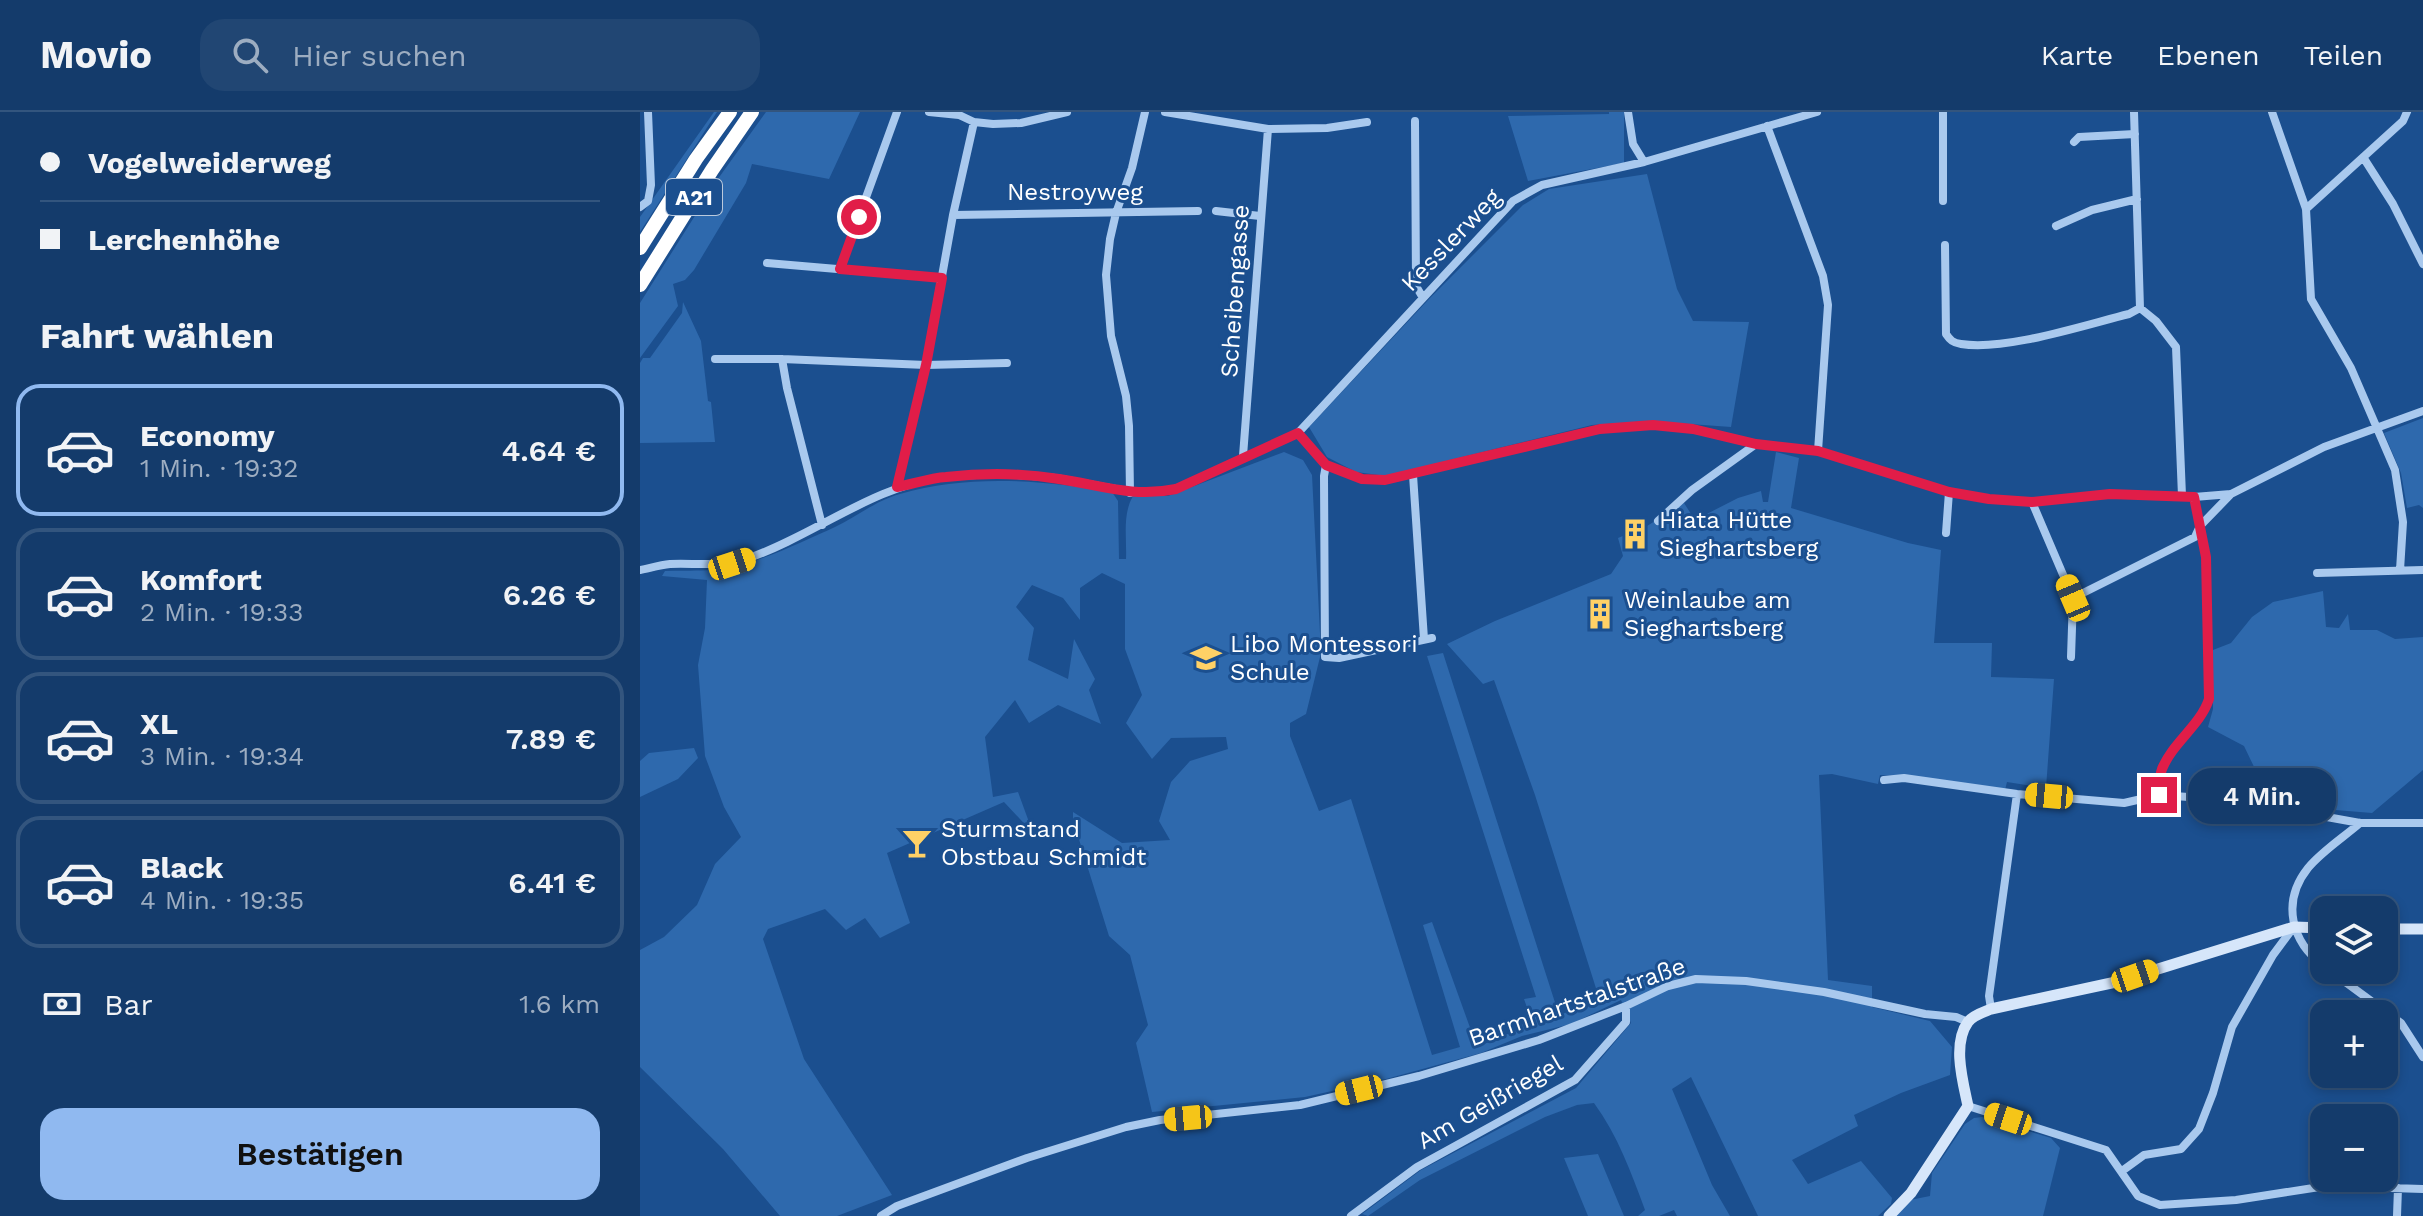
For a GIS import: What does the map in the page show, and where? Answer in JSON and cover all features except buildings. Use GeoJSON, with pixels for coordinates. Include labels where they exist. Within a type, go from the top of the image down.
{"type":"FeatureCollection","features":[{"type":"Feature","properties":{"kind":"highway","name":"A21"},"geometry":{"type":"LineString","coordinates":[[640,248],[696,159],[730,112]]}},
{"type":"Feature","properties":{"kind":"highway","name":"A21"},"geometry":{"type":"LineString","coordinates":[[640,285],[752,112]]}},
{"type":"Feature","properties":{"kind":"main road"},"geometry":{"type":"LineString","coordinates":[[1889,1216],[1911,1193],[1968,1106],[1959,1064],[1960,1043],[1968,1022],[1991,1009],[2116,982],[2294,927],[2310,928]]}},
{"type":"Feature","properties":{"kind":"main road"},"geometry":{"type":"LineString","coordinates":[[2398,929],[2423,929]]}},
{"type":"Feature","properties":{"kind":"street"},"geometry":{"type":"LineString","coordinates":[[640,207],[648,201],[651,185],[648,112]]}},
{"type":"Feature","properties":{"kind":"street"},"geometry":{"type":"LineString","coordinates":[[840,269],[897,112]]}},
{"type":"Feature","properties":{"kind":"street"},"geometry":{"type":"LineString","coordinates":[[929,112],[959,115],[974,122],[1021,123],[1067,112]]}},
{"type":"Feature","properties":{"kind":"street"},"geometry":{"type":"LineString","coordinates":[[1130,493],[1126,396],[1111,336],[1106,275],[1116,213],[1132,168],[1145,112]]}},
{"type":"Feature","properties":{"kind":"street"},"geometry":{"type":"LineString","coordinates":[[1165,112],[1268,129],[1327,128],[1367,122]]}},
{"type":"Feature","properties":{"kind":"street"},"geometry":{"type":"LineString","coordinates":[[1628,112],[1633,144],[1644,162]]}},
{"type":"Feature","properties":{"kind":"street","name":"Kesslerweg"},"geometry":{"type":"LineString","coordinates":[[1298,433],[1513,201],[1542,185],[1644,162],[1817,112]]}},
{"type":"Feature","properties":{"kind":"street"},"geometry":{"type":"LineString","coordinates":[[1943,112],[1943,201]]}},
{"type":"Feature","properties":{"kind":"street"},"geometry":{"type":"LineString","coordinates":[[2134,112],[2140,308],[2156,321],[2176,347],[2182,496]]}},
{"type":"Feature","properties":{"kind":"street"},"geometry":{"type":"LineString","coordinates":[[2272,112],[2306,209],[2311,299],[2351,368],[2395,470],[2403,522],[2400,570]]}},
{"type":"Feature","properties":{"kind":"street"},"geometry":{"type":"LineString","coordinates":[[2306,209],[2403,121],[2407,112]]}},
{"type":"Feature","properties":{"kind":"street"},"geometry":{"type":"LineString","coordinates":[[1415,121],[1416,286],[1423,298]]}},
{"type":"Feature","properties":{"kind":"street"},"geometry":{"type":"LineString","coordinates":[[897,487],[926,365],[953,215],[974,122]]}},
{"type":"Feature","properties":{"kind":"street"},"geometry":{"type":"LineString","coordinates":[[1767,126],[1823,276],[1828,305],[1818,451]]}},
{"type":"Feature","properties":{"kind":"street","name":"Scheibengasse"},"geometry":{"type":"LineString","coordinates":[[1243,456],[1268,129]]}},
{"type":"Feature","properties":{"kind":"street"},"geometry":{"type":"LineString","coordinates":[[2074,142],[2079,137],[2135,134]]}},
{"type":"Feature","properties":{"kind":"street"},"geometry":{"type":"LineString","coordinates":[[2363,157],[2393,204],[2423,264]]}},
{"type":"Feature","properties":{"kind":"street"},"geometry":{"type":"LineString","coordinates":[[2056,226],[2092,210],[2137,199]]}},
{"type":"Feature","properties":{"kind":"street","name":"Nestroyweg"},"geometry":{"type":"LineString","coordinates":[[953,215],[1198,211]]}},
{"type":"Feature","properties":{"kind":"street"},"geometry":{"type":"LineString","coordinates":[[1216,211],[1260,216]]}},
{"type":"Feature","properties":{"kind":"street"},"geometry":{"type":"LineString","coordinates":[[1945,245],[1946,334],[1950,341],[1961,344],[2005,343],[2129,314],[2140,308]]}},
{"type":"Feature","properties":{"kind":"street"},"geometry":{"type":"LineString","coordinates":[[767,263],[942,278]]}},
{"type":"Feature","properties":{"kind":"street"},"geometry":{"type":"LineString","coordinates":[[715,359],[926,365],[1007,363]]}},
{"type":"Feature","properties":{"kind":"street"},"geometry":{"type":"LineString","coordinates":[[782,359],[822,525]]}},
{"type":"Feature","properties":{"kind":"street"},"geometry":{"type":"LineString","coordinates":[[2073,598],[2195,537],[2200,526],[2231,494],[2324,447],[2423,411]]}},
{"type":"Feature","properties":{"kind":"street"},"geometry":{"type":"LineString","coordinates":[[640,570],[666,564],[732,564],[822,525],[897,487],[944,477],[1015,475],[1058,479],[1130,493],[1176,489],[1298,433],[1326,465],[1362,479],[1385,480],[1413,475],[1548,439],[1600,429],[1653,425],[1693,429],[1756,444],[1818,451],[1949,492],[1989,499],[2032,502],[2110,494],[2194,497],[2231,494]]}},
{"type":"Feature","properties":{"kind":"street"},"geometry":{"type":"LineString","coordinates":[[1658,521],[1692,490],[1756,444]]}},
{"type":"Feature","properties":{"kind":"street"},"geometry":{"type":"LineString","coordinates":[[1326,465],[1325,657],[1339,658],[1428,639],[1413,475]]}},
{"type":"Feature","properties":{"kind":"street"},"geometry":{"type":"LineString","coordinates":[[1946,533],[1949,492]]}},
{"type":"Feature","properties":{"kind":"street"},"geometry":{"type":"LineString","coordinates":[[2159,795],[2161,771],[2175,747],[2205,711],[2209,699],[2206,557],[2194,497]]}},
{"type":"Feature","properties":{"kind":"street"},"geometry":{"type":"LineString","coordinates":[[2032,502],[2073,598],[2071,657]]}},
{"type":"Feature","properties":{"kind":"street"},"geometry":{"type":"LineString","coordinates":[[2317,573],[2423,570]]}},
{"type":"Feature","properties":{"kind":"street"},"geometry":{"type":"LineString","coordinates":[[1884,780],[1904,778],[2017,794],[2124,803],[2159,795],[2233,800],[2360,823],[2423,823]]}},
{"type":"Feature","properties":{"kind":"street"},"geometry":{"type":"LineString","coordinates":[[1991,1009],[1989,996],[2017,794]]}},
{"type":"Feature","properties":{"kind":"street"},"geometry":{"type":"LineString","coordinates":[[2310,956],[2294,927],[2292,898],[2308,869],[2360,823]]}},
{"type":"Feature","properties":{"kind":"street"},"geometry":{"type":"LineString","coordinates":[[2122,1171],[2144,1155],[2181,1149],[2199,1129],[2232,1027],[2273,955],[2294,927]]}},
{"type":"Feature","properties":{"kind":"street","name":"Barmhartstalstraße"},"geometry":{"type":"LineString","coordinates":[[882,1216],[897,1206],[986,1173],[1126,1127],[1160,1120],[1300,1105],[1419,1076],[1539,1040],[1668,986],[1696,979],[1734,980],[1824,992],[1925,1014],[1956,1017],[1968,1022]]}},
{"type":"Feature","properties":{"kind":"street"},"geometry":{"type":"LineString","coordinates":[[2348,984],[2401,1023],[2423,1057]]}},
{"type":"Feature","properties":{"kind":"street","name":"Am Geißriegel"},"geometry":{"type":"LineString","coordinates":[[1351,1216],[1417,1167],[1575,1080],[1626,1022],[1626,1006]]}},
{"type":"Feature","properties":{"kind":"street"},"geometry":{"type":"LineString","coordinates":[[1968,1106],[2106,1150],[2138,1196],[2160,1205],[2236,1200],[2310,1188]]}},
{"type":"Feature","properties":{"kind":"street"},"geometry":{"type":"LineString","coordinates":[[2398,1188],[2423,1189]]}},
{"type":"Feature","properties":{"kind":"street"},"geometry":{"type":"LineString","coordinates":[[2397,1216],[2398,1192]]}},
{"type":"Feature","properties":{"kind":"shaded area"},"geometry":{"type":"Polygon","coordinates":[[[714,112],[717,112],[640,232],[640,217],[714,112]]]}},
{"type":"Feature","properties":{"kind":"shaded area"},"geometry":{"type":"Polygon","coordinates":[[[766,112],[860,112],[829,179],[752,164],[746,183],[694,270],[685,280],[673,284],[678,306],[640,358],[640,303],[720,176],[766,112]]]}},
{"type":"Feature","properties":{"kind":"shaded area"},"geometry":{"type":"Polygon","coordinates":[[[1624,112],[1624,163],[1528,181],[1508,116],[1624,112]]]}},
{"type":"Feature","properties":{"kind":"shaded area"},"geometry":{"type":"Polygon","coordinates":[[[1647,174],[1677,289],[1693,321],[1749,322],[1731,427],[1648,421],[1592,425],[1386,476],[1356,472],[1327,457],[1309,427],[1429,299],[1523,205],[1549,189],[1647,174]]]}},
{"type":"Feature","properties":{"kind":"shaded area"},"geometry":{"type":"Polygon","coordinates":[[[683,302],[701,341],[715,442],[640,443],[640,363],[643,358],[650,358],[682,313],[683,302]]]}},
{"type":"Feature","properties":{"kind":"shaded area"},"geometry":{"type":"Polygon","coordinates":[[[2423,418],[2423,508],[2419,505],[2407,508],[2401,473],[2384,433],[2423,418]]]}},
{"type":"Feature","properties":{"kind":"shaded area"},"geometry":{"type":"Polygon","coordinates":[[[1284,452],[1303,460],[1312,475],[1321,653],[1306,714],[1290,723],[1290,736],[1319,811],[1351,799],[1432,1055],[1460,1047],[1423,925],[1432,922],[1477,1047],[1517,1030],[1530,1016],[1524,999],[1536,997],[1427,656],[1443,653],[1559,1015],[1600,1001],[1535,795],[1494,680],[1483,684],[1447,644],[1611,574],[1623,556],[1618,538],[1647,526],[1684,503],[1695,520],[1738,498],[1761,491],[1763,502],[1768,502],[1776,452],[1799,458],[1791,508],[1941,550],[1934,643],[1992,643],[1991,677],[2054,679],[2046,788],[2007,782],[2005,790],[1880,775],[1878,784],[1832,774],[1819,775],[1828,980],[1872,986],[1872,1007],[1930,1021],[1952,1047],[1950,1075],[1854,1115],[1858,1126],[1792,1160],[1808,1184],[1861,1161],[1892,1198],[1891,1204],[1878,1216],[1758,1216],[1691,1077],[1672,1089],[1712,1185],[1730,1216],[1677,1216],[1674,1210],[1659,1216],[1638,1216],[1645,1210],[1617,1141],[1594,1103],[1577,1105],[1545,1117],[1420,1180],[1368,1216],[1362,1214],[1421,1170],[1576,1088],[1631,1023],[1621,1000],[1571,1024],[1522,1036],[1481,1053],[1386,1079],[1305,1097],[1152,1112],[1136,1043],[1148,1025],[1130,955],[1109,936],[1073,812],[1122,843],[1170,840],[1159,821],[1171,782],[1190,761],[1228,749],[1226,737],[1171,738],[1152,759],[1126,723],[1142,695],[1125,649],[1125,584],[1102,573],[1080,588],[1080,620],[1063,598],[1032,585],[1016,607],[1034,628],[1028,660],[1068,679],[1074,639],[1095,679],[1089,690],[1101,724],[1058,705],[1029,723],[1015,700],[985,737],[993,797],[1018,792],[1033,833],[1004,802],[887,853],[910,923],[880,938],[865,918],[846,930],[825,909],[768,929],[763,939],[804,1059],[892,1195],[837,1216],[780,1216],[723,1149],[640,1067],[640,950],[664,937],[697,905],[715,864],[741,837],[724,807],[705,756],[698,665],[705,628],[707,580],[662,576],[665,571],[711,570],[767,557],[835,527],[891,497],[926,488],[979,481],[1059,484],[1112,492],[1118,501],[1119,559],[1126,559],[1126,519],[1133,496],[1168,496],[1284,452]]]}},
{"type":"Feature","properties":{"kind":"shaded area"},"geometry":{"type":"Polygon","coordinates":[[[2323,591],[2326,627],[2339,628],[2348,614],[2350,630],[2377,630],[2395,639],[2423,637],[2423,770],[2372,813],[2299,807],[2268,796],[2244,746],[2208,727],[2213,709],[2213,650],[2231,643],[2252,617],[2273,602],[2323,591]]]}},
{"type":"Feature","properties":{"kind":"shaded area"},"geometry":{"type":"Polygon","coordinates":[[[694,748],[698,758],[678,779],[640,797],[640,761],[649,753],[694,748]]]}},
{"type":"Feature","properties":{"kind":"shaded area"},"geometry":{"type":"Polygon","coordinates":[[[1982,1117],[2051,1138],[2060,1148],[2043,1216],[1893,1216],[1910,1200],[1930,1196],[1932,1173],[1965,1124],[1982,1117]]]}},
{"type":"Feature","properties":{"kind":"shaded area"},"geometry":{"type":"Polygon","coordinates":[[[1598,1154],[1624,1216],[1588,1216],[1564,1158],[1598,1154]]]}},
{"type":"Feature","properties":{"kind":"place","name":"Hiata Hütte Sieghartsberg"},"geometry":{"type":"Point","coordinates":[1635,534]}},
{"type":"Feature","properties":{"kind":"place","name":"Weinlaube am Sieghartsberg"},"geometry":{"type":"Point","coordinates":[1600,614]}},
{"type":"Feature","properties":{"kind":"place","name":"Libo Montessori Schule"},"geometry":{"type":"Point","coordinates":[1206,658]}},
{"type":"Feature","properties":{"kind":"place","name":"Sturmstand Obstbau Schmidt"},"geometry":{"type":"Point","coordinates":[917,843]}},
{"type":"Feature","properties":{"kind":"route"},"geometry":{"type":"LineString","coordinates":[[859,217],[840,269],[942,278],[926,365],[897,487],[944,477],[1000,475],[1058,479],[1130,493],[1156,493],[1176,489],[1298,433],[1326,465],[1362,479],[1385,480],[1548,439],[1600,429],[1653,425],[1693,429],[1756,444],[1818,451],[1949,492],[1989,499],[2032,502],[2110,494],[2194,497],[2206,557],[2209,699],[2205,711],[2175,747],[2161,771],[2159,795]]}}]}
